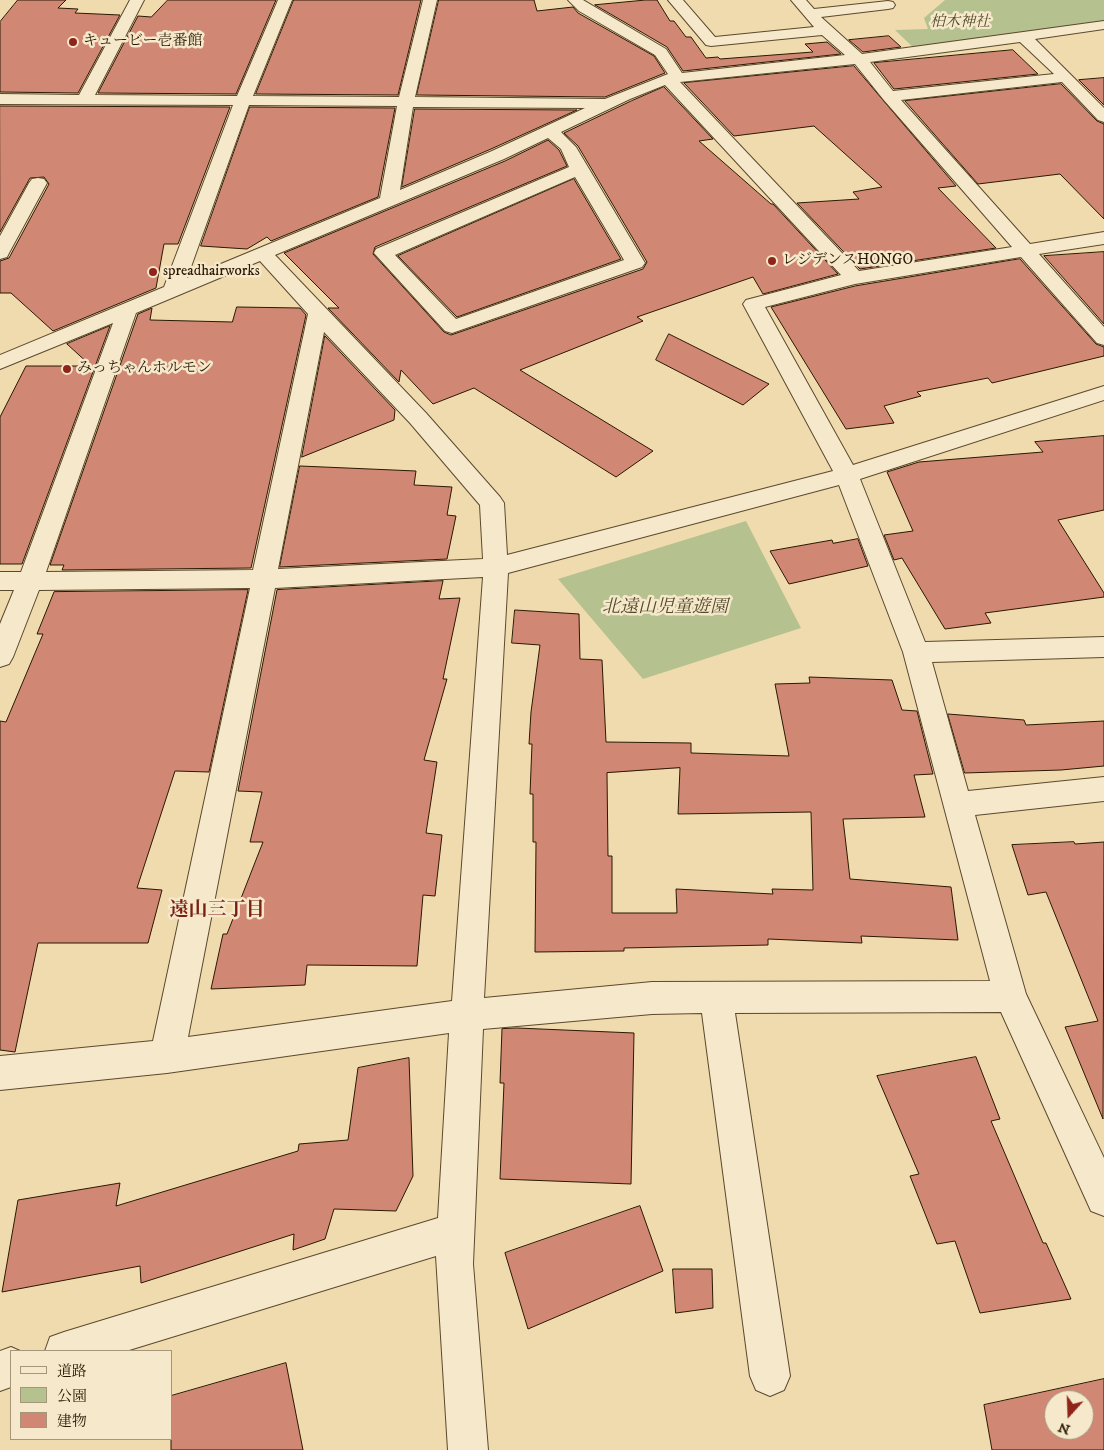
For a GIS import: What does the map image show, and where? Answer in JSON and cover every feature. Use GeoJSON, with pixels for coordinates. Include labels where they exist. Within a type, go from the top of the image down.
{"type":"FeatureCollection","features":[{"type":"Feature","properties":{"kind":"street"},"geometry":{"type":"LineString","coordinates":[[84,100],[136,0]]}},
{"type":"Feature","properties":{"kind":"street"},"geometry":{"type":"LineString","coordinates":[[173,290],[243,101],[284,0]]}},
{"type":"Feature","properties":{"kind":"street"},"geometry":{"type":"LineString","coordinates":[[389,200],[406,102],[430,0]]}},
{"type":"Feature","properties":{"kind":"street"},"geometry":{"type":"LineString","coordinates":[[575,0],[584,8],[661,52],[673,78],[854,278]]}},
{"type":"Feature","properties":{"kind":"street"},"geometry":{"type":"LineString","coordinates":[[675,0],[711,42],[825,30]]}},
{"type":"Feature","properties":{"kind":"street"},"geometry":{"type":"LineString","coordinates":[[798,0],[825,30],[860,60],[889,96],[1104,340]]}},
{"type":"Feature","properties":{"kind":"street"},"geometry":{"type":"LineString","coordinates":[[811,14],[888,5]]}},
{"type":"Feature","properties":{"kind":"street"},"geometry":{"type":"LineString","coordinates":[[0,363],[264,254],[551,132],[608,103],[673,78],[860,60],[1104,25]]}},
{"type":"Feature","properties":{"kind":"street"},"geometry":{"type":"LineString","coordinates":[[1024,37],[1066,76],[1104,117]]}},
{"type":"Feature","properties":{"kind":"street"},"geometry":{"type":"LineString","coordinates":[[889,96],[1066,76]]}},
{"type":"Feature","properties":{"kind":"street"},"geometry":{"type":"LineString","coordinates":[[0,99],[608,103]]}},
{"type":"Feature","properties":{"kind":"street"},"geometry":{"type":"LineString","coordinates":[[551,132],[568,147],[635,263],[452,327],[383,253],[579,169]]}},
{"type":"Feature","properties":{"kind":"street"},"geometry":{"type":"LineString","coordinates":[[3,243],[38,183]]}},
{"type":"Feature","properties":{"kind":"street"},"geometry":{"type":"LineString","coordinates":[[1104,238],[1025,249],[854,278],[753,304],[847,475],[916,652],[1010,996],[1094,1152],[1104,1198]]}},
{"type":"Feature","properties":{"kind":"street"},"geometry":{"type":"LineString","coordinates":[[264,254],[418,418],[492,503],[496,567],[467,1015],[454,1264],[468,1450]]}},
{"type":"Feature","properties":{"kind":"street"},"geometry":{"type":"LineString","coordinates":[[0,658],[30,581],[127,311]]}},
{"type":"Feature","properties":{"kind":"street"},"geometry":{"type":"LineString","coordinates":[[167,1056],[318,313]]}},
{"type":"Feature","properties":{"kind":"street"},"geometry":{"type":"LineString","coordinates":[[0,581],[264,579],[496,567],[847,475],[1104,393]]}},
{"type":"Feature","properties":{"kind":"street"},"geometry":{"type":"LineString","coordinates":[[916,652],[1104,647]]}},
{"type":"Feature","properties":{"kind":"street"},"geometry":{"type":"LineString","coordinates":[[958,805],[1104,789]]}},
{"type":"Feature","properties":{"kind":"street"},"geometry":{"type":"LineString","coordinates":[[0,1073],[167,1056],[467,1015],[652,998],[1010,996]]}},
{"type":"Feature","properties":{"kind":"street"},"geometry":{"type":"LineString","coordinates":[[716,998],[770,1376]]}},
{"type":"Feature","properties":{"kind":"street"},"geometry":{"type":"LineString","coordinates":[[67,1350],[456,1231]]}},
{"type":"Feature","properties":{"kind":"green space","name":"柏木神社"},"geometry":{"type":"Polygon","coordinates":[[[945,0],[1104,0],[1104,25],[918,52],[895,30],[928,29],[924,18],[945,0]]]}},
{"type":"Feature","properties":{"kind":"green space","name":"北遠山児童遊園"},"geometry":{"type":"Polygon","coordinates":[[[746,521],[801,628],[643,679],[558,579],[746,521]]]}},
{"type":"Feature","properties":{"kind":"building"},"geometry":{"type":"Polygon","coordinates":[[[18,0],[66,0],[58,8],[78,9],[75,13],[120,15],[78,93],[0,92],[0,22],[18,0]]]}},
{"type":"Feature","properties":{"kind":"building"},"geometry":{"type":"Polygon","coordinates":[[[168,0],[276,0],[236,94],[98,93],[138,16],[151,17],[168,0]]]}},
{"type":"Feature","properties":{"kind":"building"},"geometry":{"type":"Polygon","coordinates":[[[294,0],[421,0],[398,95],[256,94],[294,0]]]}},
{"type":"Feature","properties":{"kind":"building"},"geometry":{"type":"Polygon","coordinates":[[[439,0],[534,0],[537,11],[573,7],[578,13],[654,56],[665,73],[605,97],[417,95],[439,0]]]}},
{"type":"Feature","properties":{"kind":"building"},"geometry":{"type":"Polygon","coordinates":[[[657,0],[670,21],[674,21],[686,37],[691,37],[706,58],[718,57],[720,59],[813,52],[805,44],[827,42],[841,54],[683,71],[667,47],[595,5],[657,0]]]}},
{"type":"Feature","properties":{"kind":"building"},"geometry":{"type":"Polygon","coordinates":[[[889,36],[901,47],[863,52],[849,40],[889,36]]]}},
{"type":"Feature","properties":{"kind":"building"},"geometry":{"type":"Polygon","coordinates":[[[1013,50],[1038,74],[894,89],[874,63],[1013,50]]]}},
{"type":"Feature","properties":{"kind":"building"},"geometry":{"type":"Polygon","coordinates":[[[854,66],[956,186],[938,188],[996,248],[860,269],[797,203],[859,199],[853,192],[882,187],[814,126],[734,136],[684,83],[854,66]]]}},
{"type":"Feature","properties":{"kind":"building"},"geometry":{"type":"Polygon","coordinates":[[[1104,78],[1104,105],[1079,80],[1104,78]]]}},
{"type":"Feature","properties":{"kind":"building"},"geometry":{"type":"Polygon","coordinates":[[[1061,84],[1097,121],[1104,124],[1104,219],[1060,174],[978,184],[905,101],[1061,84]]]}},
{"type":"Feature","properties":{"kind":"building"},"geometry":{"type":"Polygon","coordinates":[[[664,87],[713,139],[699,141],[773,204],[838,274],[763,294],[753,277],[637,317],[643,321],[520,370],[653,451],[616,477],[474,388],[433,404],[401,370],[399,382],[328,308],[339,308],[284,253],[505,161],[548,140],[559,150],[567,166],[375,247],[373,254],[444,332],[451,335],[643,269],[647,262],[578,146],[564,133],[664,87]]]}},
{"type":"Feature","properties":{"kind":"building"},"geometry":{"type":"Polygon","coordinates":[[[0,106],[230,107],[178,244],[164,244],[156,288],[53,331],[11,293],[0,293],[0,261],[9,258],[49,184],[44,177],[30,178],[0,232],[0,106]]]}},
{"type":"Feature","properties":{"kind":"building"},"geometry":{"type":"Polygon","coordinates":[[[250,107],[395,108],[378,197],[271,241],[267,237],[247,249],[201,246],[250,107]]]}},
{"type":"Feature","properties":{"kind":"building"},"geometry":{"type":"Polygon","coordinates":[[[415,109],[577,110],[402,187],[415,109]]]}},
{"type":"Feature","properties":{"kind":"building"},"geometry":{"type":"Polygon","coordinates":[[[574,179],[621,259],[457,317],[398,256],[574,179]]]}},
{"type":"Feature","properties":{"kind":"building"},"geometry":{"type":"Polygon","coordinates":[[[1104,252],[1104,324],[1044,256],[1104,252]]]}},
{"type":"Feature","properties":{"kind":"building"},"geometry":{"type":"Polygon","coordinates":[[[1020,259],[1096,344],[1104,347],[1104,356],[992,383],[988,378],[917,392],[921,396],[884,406],[894,423],[846,429],[771,307],[855,286],[1020,259]]]}},
{"type":"Feature","properties":{"kind":"building"},"geometry":{"type":"Polygon","coordinates":[[[237,307],[300,308],[306,315],[251,568],[62,570],[64,565],[50,565],[138,314],[152,308],[150,320],[232,322],[237,307]]]}},
{"type":"Feature","properties":{"kind":"building"},"geometry":{"type":"Polygon","coordinates":[[[110,326],[22,564],[0,564],[0,417],[26,366],[91,366],[67,344],[110,326]]]}},
{"type":"Feature","properties":{"kind":"building"},"geometry":{"type":"Polygon","coordinates":[[[669,334],[769,384],[743,405],[656,360],[669,334]]]}},
{"type":"Feature","properties":{"kind":"building"},"geometry":{"type":"Polygon","coordinates":[[[325,336],[395,410],[394,420],[302,457],[325,336]]]}},
{"type":"Feature","properties":{"kind":"building"},"geometry":{"type":"Polygon","coordinates":[[[1104,436],[1104,510],[1058,520],[1104,593],[1104,597],[985,613],[991,623],[945,629],[902,558],[894,560],[884,535],[913,531],[887,472],[919,462],[1043,452],[1035,442],[1104,436]]]}},
{"type":"Feature","properties":{"kind":"building"},"geometry":{"type":"Polygon","coordinates":[[[300,466],[416,471],[414,485],[452,487],[447,515],[456,516],[447,559],[280,567],[300,466]]]}},
{"type":"Feature","properties":{"kind":"building"},"geometry":{"type":"Polygon","coordinates":[[[858,539],[868,566],[789,584],[770,551],[832,540],[833,543],[858,539]]]}},
{"type":"Feature","properties":{"kind":"building"},"geometry":{"type":"Polygon","coordinates":[[[443,581],[439,599],[460,598],[443,679],[447,679],[424,760],[437,762],[426,833],[442,835],[435,896],[423,895],[417,966],[307,965],[305,985],[211,989],[223,934],[227,934],[263,842],[250,842],[262,792],[238,791],[277,590],[443,581]]]}},
{"type":"Feature","properties":{"kind":"building"},"geometry":{"type":"Polygon","coordinates":[[[248,590],[209,772],[175,771],[137,888],[162,890],[148,943],[38,943],[15,1052],[0,1050],[0,721],[6,722],[43,634],[37,634],[54,592],[248,590]]]}},
{"type":"Feature","properties":{"kind":"building"},"geometry":{"type":"Polygon","coordinates":[[[515,610],[579,614],[580,659],[602,660],[606,742],[691,743],[691,753],[789,756],[775,684],[810,683],[809,677],[892,680],[902,710],[917,711],[933,774],[914,775],[925,817],[843,819],[850,879],[951,887],[958,940],[861,936],[862,943],[768,939],[768,945],[624,948],[624,951],[535,952],[536,842],[533,842],[533,794],[530,794],[532,744],[529,744],[531,712],[540,645],[512,643],[515,610]],[[680,768],[607,773],[608,856],[612,856],[612,913],[677,913],[676,889],[773,894],[772,889],[813,890],[811,812],[678,814],[680,768]]]}},
{"type":"Feature","properties":{"kind":"building"},"geometry":{"type":"Polygon","coordinates":[[[948,714],[1024,720],[1026,725],[1104,721],[1104,766],[1061,770],[965,773],[948,714]]]}},
{"type":"Feature","properties":{"kind":"building"},"geometry":{"type":"Polygon","coordinates":[[[1074,842],[1075,844],[1104,842],[1103,1119],[1065,1027],[1098,1021],[1046,892],[1028,895],[1012,845],[1074,842]]]}},
{"type":"Feature","properties":{"kind":"building"},"geometry":{"type":"Polygon","coordinates":[[[502,1029],[634,1033],[631,1184],[500,1179],[504,1083],[500,1083],[502,1029]]]}},
{"type":"Feature","properties":{"kind":"building"},"geometry":{"type":"Polygon","coordinates":[[[976,1057],[1000,1119],[991,1121],[1043,1243],[1046,1243],[1071,1299],[980,1313],[955,1241],[937,1244],[910,1176],[919,1174],[877,1076],[976,1057]]]}},
{"type":"Feature","properties":{"kind":"building"},"geometry":{"type":"Polygon","coordinates":[[[409,1058],[413,1176],[396,1211],[334,1209],[325,1239],[293,1250],[294,1234],[141,1283],[140,1266],[2,1292],[18,1200],[120,1183],[116,1206],[298,1151],[299,1144],[348,1140],[358,1068],[409,1058]]]}},
{"type":"Feature","properties":{"kind":"building"},"geometry":{"type":"Polygon","coordinates":[[[640,1206],[663,1271],[528,1329],[505,1253],[640,1206]]]}},
{"type":"Feature","properties":{"kind":"building"},"geometry":{"type":"Polygon","coordinates":[[[673,1269],[712,1269],[713,1308],[676,1313],[673,1269]]]}},
{"type":"Feature","properties":{"kind":"building"},"geometry":{"type":"Polygon","coordinates":[[[286,1363],[303,1450],[171,1450],[172,1396],[286,1363]]]}},
{"type":"Feature","properties":{"kind":"building"},"geometry":{"type":"Polygon","coordinates":[[[1104,1379],[1104,1450],[992,1450],[984,1405],[1044,1392],[1044,1440],[1094,1440],[1094,1390],[1053,1390],[1104,1379]]]}},
{"type":"Feature","properties":{"kind":"place","name":"キュービー壱番館"},"geometry":{"type":"Point","coordinates":[73,42]}},
{"type":"Feature","properties":{"kind":"place","name":"レジデンスHONGO"},"geometry":{"type":"Point","coordinates":[772,261]}},
{"type":"Feature","properties":{"kind":"place","name":"spreadhairworks"},"geometry":{"type":"Point","coordinates":[153,272]}},
{"type":"Feature","properties":{"kind":"place","name":"みっちゃんホルモン"},"geometry":{"type":"Point","coordinates":[67,369]}},
{"type":"Feature","properties":{"kind":"district","name":"遠山三丁目"},"geometry":{"type":"Point","coordinates":[217,911]}}]}
